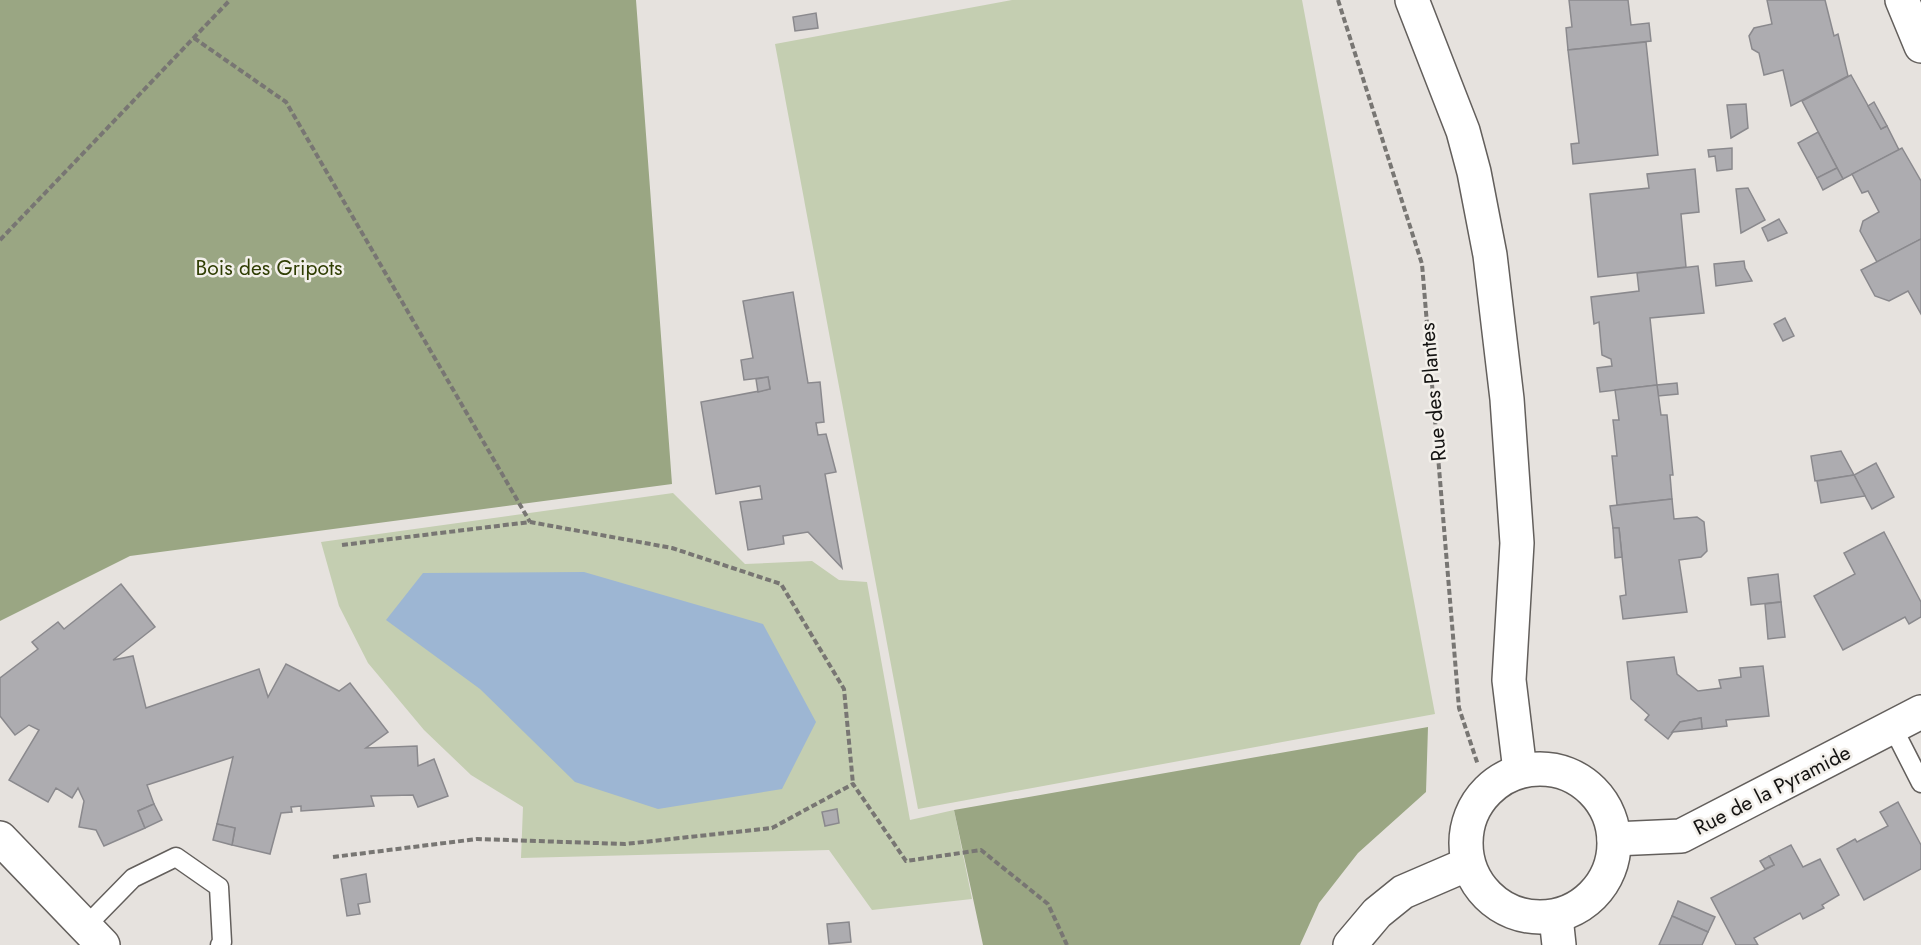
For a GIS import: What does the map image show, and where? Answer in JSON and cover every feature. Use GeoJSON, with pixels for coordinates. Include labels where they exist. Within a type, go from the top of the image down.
{"type":"FeatureCollection","features":[{"type":"Feature","properties":{"kind":"street"},"geometry":{"type":"LineString","coordinates":[[1412,0],[1463,131],[1474,172],[1490,255],[1507,399],[1517,543],[1509,680],[1520,771]]}},
{"type":"Feature","properties":{"kind":"street"},"geometry":{"type":"LineString","coordinates":[[1902,0],[1921,45]]}},
{"type":"Feature","properties":{"kind":"street","name":"Rue de la Pyramide"},"geometry":{"type":"LineString","coordinates":[[1614,839],[1681,836],[1921,712]]}},
{"type":"Feature","properties":{"kind":"street"},"geometry":{"type":"LineString","coordinates":[[1550,769],[1581,781],[1606,808],[1614,839],[1614,851],[1602,885],[1557,931],[1538,918],[1514,913],[1498,905],[1479,886],[1468,864],[1465,839],[1469,820],[1486,791],[1504,777],[1520,771],[1550,769]]}},
{"type":"Feature","properties":{"kind":"street"},"geometry":{"type":"LineString","coordinates":[[0,838],[95,935]]}},
{"type":"Feature","properties":{"kind":"street"},"geometry":{"type":"LineString","coordinates":[[1350,945],[1377,913],[1403,892],[1468,864]]}},
{"type":"Feature","properties":{"kind":"lane"},"geometry":{"type":"LineString","coordinates":[[1893,728],[1921,783]]}},
{"type":"Feature","properties":{"kind":"lane"},"geometry":{"type":"LineString","coordinates":[[95,935],[133,878],[176,857],[219,887],[222,942],[220,945]]}},
{"type":"Feature","properties":{"kind":"path"},"geometry":{"type":"LineString","coordinates":[[0,240],[230,0]]}},
{"type":"Feature","properties":{"kind":"path","name":"Rue des Plantes"},"geometry":{"type":"LineString","coordinates":[[1338,0],[1422,264],[1459,708],[1486,791]]}},
{"type":"Feature","properties":{"kind":"path"},"geometry":{"type":"LineString","coordinates":[[194,38],[286,102],[530,522]]}},
{"type":"Feature","properties":{"kind":"path"},"geometry":{"type":"LineString","coordinates":[[342,545],[530,522],[672,548],[781,584],[844,689],[853,784],[906,861],[981,850],[1048,904],[1067,945]]}},
{"type":"Feature","properties":{"kind":"path"},"geometry":{"type":"LineString","coordinates":[[333,857],[477,839],[625,844],[772,828],[853,784]]}},
{"type":"Feature","properties":{"kind":"green space","name":"Bois des Gripots"},"geometry":{"type":"Polygon","coordinates":[[[0,0],[636,0],[672,484],[130,556],[0,621],[0,0]]]}},
{"type":"Feature","properties":{"kind":"green space"},"geometry":{"type":"Polygon","coordinates":[[[1012,0],[1302,0],[1435,714],[918,809],[775,44],[1012,0]]]}},
{"type":"Feature","properties":{"kind":"green space"},"geometry":{"type":"Polygon","coordinates":[[[673,493],[745,564],[812,561],[839,580],[867,582],[910,820],[954,810],[972,899],[872,910],[829,850],[521,858],[523,807],[471,775],[424,730],[368,663],[339,606],[321,542],[673,493]]]}},
{"type":"Feature","properties":{"kind":"green space"},"geometry":{"type":"Polygon","coordinates":[[[1428,727],[1426,792],[1358,853],[1319,903],[1300,945],[983,945],[954,810],[1428,727]]]}},
{"type":"Feature","properties":{"kind":"water"},"geometry":{"type":"Polygon","coordinates":[[[584,572],[763,624],[816,722],[782,789],[658,809],[575,782],[480,689],[386,620],[423,573],[584,572]]]}},
{"type":"Feature","properties":{"kind":"building"},"geometry":{"type":"Polygon","coordinates":[[[1569,0],[1628,0],[1631,25],[1649,23],[1651,41],[1568,50],[1566,28],[1572,27],[1569,0]]]}},
{"type":"Feature","properties":{"kind":"building"},"geometry":{"type":"Polygon","coordinates":[[[1767,0],[1825,0],[1834,36],[1838,34],[1848,76],[1791,106],[1783,70],[1764,75],[1759,53],[1752,49],[1749,36],[1754,28],[1772,24],[1767,0]]]}},
{"type":"Feature","properties":{"kind":"building"},"geometry":{"type":"Polygon","coordinates":[[[816,13],[818,28],[795,31],[793,17],[816,13]]]}},
{"type":"Feature","properties":{"kind":"building"},"geometry":{"type":"Polygon","coordinates":[[[1646,42],[1658,155],[1573,164],[1571,144],[1579,143],[1568,50],[1646,42]]]}},
{"type":"Feature","properties":{"kind":"building"},"geometry":{"type":"Polygon","coordinates":[[[1851,75],[1881,129],[1887,126],[1899,150],[1843,179],[1802,101],[1851,75]]]}},
{"type":"Feature","properties":{"kind":"building"},"geometry":{"type":"Polygon","coordinates":[[[1874,102],[1887,126],[1881,129],[1868,106],[1874,102]]]}},
{"type":"Feature","properties":{"kind":"building"},"geometry":{"type":"Polygon","coordinates":[[[1746,104],[1748,128],[1731,138],[1727,105],[1746,104]]]}},
{"type":"Feature","properties":{"kind":"building"},"geometry":{"type":"Polygon","coordinates":[[[1818,132],[1837,168],[1817,178],[1798,143],[1818,132]]]}},
{"type":"Feature","properties":{"kind":"building"},"geometry":{"type":"Polygon","coordinates":[[[1732,148],[1732,169],[1717,171],[1715,156],[1709,157],[1708,150],[1732,148]]]}},
{"type":"Feature","properties":{"kind":"building"},"geometry":{"type":"Polygon","coordinates":[[[1902,148],[1921,181],[1921,239],[1877,262],[1860,231],[1863,221],[1879,212],[1868,191],[1862,193],[1852,174],[1902,148]]]}},
{"type":"Feature","properties":{"kind":"building"},"geometry":{"type":"Polygon","coordinates":[[[1837,168],[1843,179],[1823,190],[1817,178],[1837,168]]]}},
{"type":"Feature","properties":{"kind":"building"},"geometry":{"type":"Polygon","coordinates":[[[1695,169],[1699,212],[1681,214],[1686,267],[1598,277],[1590,194],[1649,188],[1647,174],[1695,169]]]}},
{"type":"Feature","properties":{"kind":"building"},"geometry":{"type":"Polygon","coordinates":[[[1748,188],[1765,220],[1741,233],[1736,189],[1748,188]]]}},
{"type":"Feature","properties":{"kind":"building"},"geometry":{"type":"Polygon","coordinates":[[[1779,219],[1787,233],[1768,241],[1762,228],[1779,219]]]}},
{"type":"Feature","properties":{"kind":"building"},"geometry":{"type":"Polygon","coordinates":[[[1921,239],[1921,314],[1908,291],[1889,301],[1875,296],[1861,270],[1921,239]]]}},
{"type":"Feature","properties":{"kind":"building"},"geometry":{"type":"Polygon","coordinates":[[[1744,261],[1752,281],[1716,286],[1714,264],[1744,261]]]}},
{"type":"Feature","properties":{"kind":"building"},"geometry":{"type":"Polygon","coordinates":[[[1698,266],[1704,313],[1650,318],[1657,385],[1600,392],[1597,368],[1612,366],[1611,359],[1602,355],[1599,322],[1594,324],[1591,297],[1639,291],[1637,273],[1698,266]]]}},
{"type":"Feature","properties":{"kind":"building"},"geometry":{"type":"Polygon","coordinates":[[[793,292],[808,383],[820,382],[824,422],[816,423],[818,435],[826,434],[836,472],[825,474],[842,568],[808,532],[783,536],[784,544],[748,550],[740,502],[762,499],[760,486],[716,494],[701,402],[770,389],[768,377],[744,380],[741,360],[753,358],[743,301],[793,292]]]}},
{"type":"Feature","properties":{"kind":"building"},"geometry":{"type":"Polygon","coordinates":[[[1785,318],[1794,336],[1783,341],[1774,324],[1785,318]]]}},
{"type":"Feature","properties":{"kind":"building"},"geometry":{"type":"Polygon","coordinates":[[[768,377],[770,389],[758,392],[756,379],[768,377]]]}},
{"type":"Feature","properties":{"kind":"building"},"geometry":{"type":"Polygon","coordinates":[[[1677,383],[1678,394],[1658,396],[1657,385],[1677,383]]]}},
{"type":"Feature","properties":{"kind":"building"},"geometry":{"type":"Polygon","coordinates":[[[1657,385],[1661,415],[1667,415],[1673,475],[1670,475],[1672,499],[1617,505],[1612,456],[1617,456],[1613,420],[1619,420],[1615,390],[1657,385]]]}},
{"type":"Feature","properties":{"kind":"building"},"geometry":{"type":"Polygon","coordinates":[[[1841,451],[1854,475],[1815,481],[1811,456],[1841,451]]]}},
{"type":"Feature","properties":{"kind":"building"},"geometry":{"type":"Polygon","coordinates":[[[1876,463],[1894,497],[1872,509],[1854,475],[1876,463]]]}},
{"type":"Feature","properties":{"kind":"building"},"geometry":{"type":"Polygon","coordinates":[[[1854,475],[1865,496],[1821,503],[1817,481],[1854,475]]]}},
{"type":"Feature","properties":{"kind":"building"},"geometry":{"type":"Polygon","coordinates":[[[1672,499],[1674,519],[1697,517],[1704,522],[1707,551],[1701,557],[1679,560],[1687,612],[1623,619],[1620,596],[1626,595],[1619,528],[1613,528],[1610,506],[1672,499]]]}},
{"type":"Feature","properties":{"kind":"building"},"geometry":{"type":"Polygon","coordinates":[[[1613,528],[1619,528],[1622,557],[1615,558],[1613,528]]]}},
{"type":"Feature","properties":{"kind":"building"},"geometry":{"type":"Polygon","coordinates":[[[1884,532],[1921,602],[1921,617],[1909,624],[1905,617],[1843,650],[1814,596],[1855,574],[1844,553],[1884,532]]]}},
{"type":"Feature","properties":{"kind":"building"},"geometry":{"type":"Polygon","coordinates":[[[1778,574],[1781,602],[1751,605],[1748,578],[1778,574]]]}},
{"type":"Feature","properties":{"kind":"building"},"geometry":{"type":"Polygon","coordinates":[[[121,584],[155,627],[113,660],[133,656],[146,708],[259,669],[268,697],[286,664],[339,691],[350,683],[388,732],[366,748],[417,746],[418,766],[434,759],[448,796],[418,807],[413,795],[371,796],[374,806],[301,811],[301,806],[291,807],[292,812],[281,813],[270,854],[232,845],[235,828],[217,824],[233,757],[147,785],[154,804],[138,811],[145,828],[104,846],[96,830],[79,827],[84,801],[78,788],[72,798],[56,788],[48,802],[9,780],[39,730],[29,725],[15,735],[0,716],[0,678],[38,649],[32,642],[58,622],[64,629],[121,584]]]}},
{"type":"Feature","properties":{"kind":"building"},"geometry":{"type":"Polygon","coordinates":[[[1781,602],[1785,637],[1768,639],[1765,604],[1781,602]]]}},
{"type":"Feature","properties":{"kind":"building"},"geometry":{"type":"Polygon","coordinates":[[[1674,657],[1677,674],[1698,691],[1721,688],[1719,680],[1741,677],[1740,668],[1763,666],[1769,716],[1726,720],[1727,726],[1702,729],[1701,718],[1680,722],[1668,739],[1645,720],[1649,715],[1631,699],[1627,662],[1674,657]]]}},
{"type":"Feature","properties":{"kind":"building"},"geometry":{"type":"Polygon","coordinates":[[[1701,718],[1702,729],[1672,732],[1680,722],[1701,718]]]}},
{"type":"Feature","properties":{"kind":"building"},"geometry":{"type":"Polygon","coordinates":[[[1898,802],[1921,845],[1921,869],[1864,900],[1837,849],[1855,839],[1857,842],[1888,826],[1880,812],[1898,802]]]}},
{"type":"Feature","properties":{"kind":"building"},"geometry":{"type":"Polygon","coordinates":[[[154,804],[162,820],[145,828],[138,811],[154,804]]]}},
{"type":"Feature","properties":{"kind":"building"},"geometry":{"type":"Polygon","coordinates":[[[837,809],[839,823],[825,826],[822,812],[837,809]]]}},
{"type":"Feature","properties":{"kind":"building"},"geometry":{"type":"Polygon","coordinates":[[[217,824],[235,828],[232,845],[213,840],[217,824]]]}},
{"type":"Feature","properties":{"kind":"building"},"geometry":{"type":"Polygon","coordinates":[[[1791,845],[1803,867],[1820,859],[1839,895],[1822,905],[1824,908],[1803,919],[1800,913],[1754,938],[1758,945],[1736,945],[1711,898],[1774,865],[1769,856],[1791,845]]]}},
{"type":"Feature","properties":{"kind":"building"},"geometry":{"type":"Polygon","coordinates":[[[1769,856],[1774,865],[1765,869],[1760,861],[1769,856]]]}},
{"type":"Feature","properties":{"kind":"building"},"geometry":{"type":"Polygon","coordinates":[[[366,874],[370,902],[358,904],[360,914],[347,916],[341,879],[366,874]]]}},
{"type":"Feature","properties":{"kind":"building"},"geometry":{"type":"Polygon","coordinates":[[[1678,901],[1715,917],[1708,932],[1672,916],[1678,901]]]}},
{"type":"Feature","properties":{"kind":"building"},"geometry":{"type":"Polygon","coordinates":[[[1672,916],[1708,932],[1702,945],[1659,945],[1672,916]]]}},
{"type":"Feature","properties":{"kind":"building"},"geometry":{"type":"Polygon","coordinates":[[[849,922],[851,942],[829,944],[827,924],[849,922]]]}}]}
